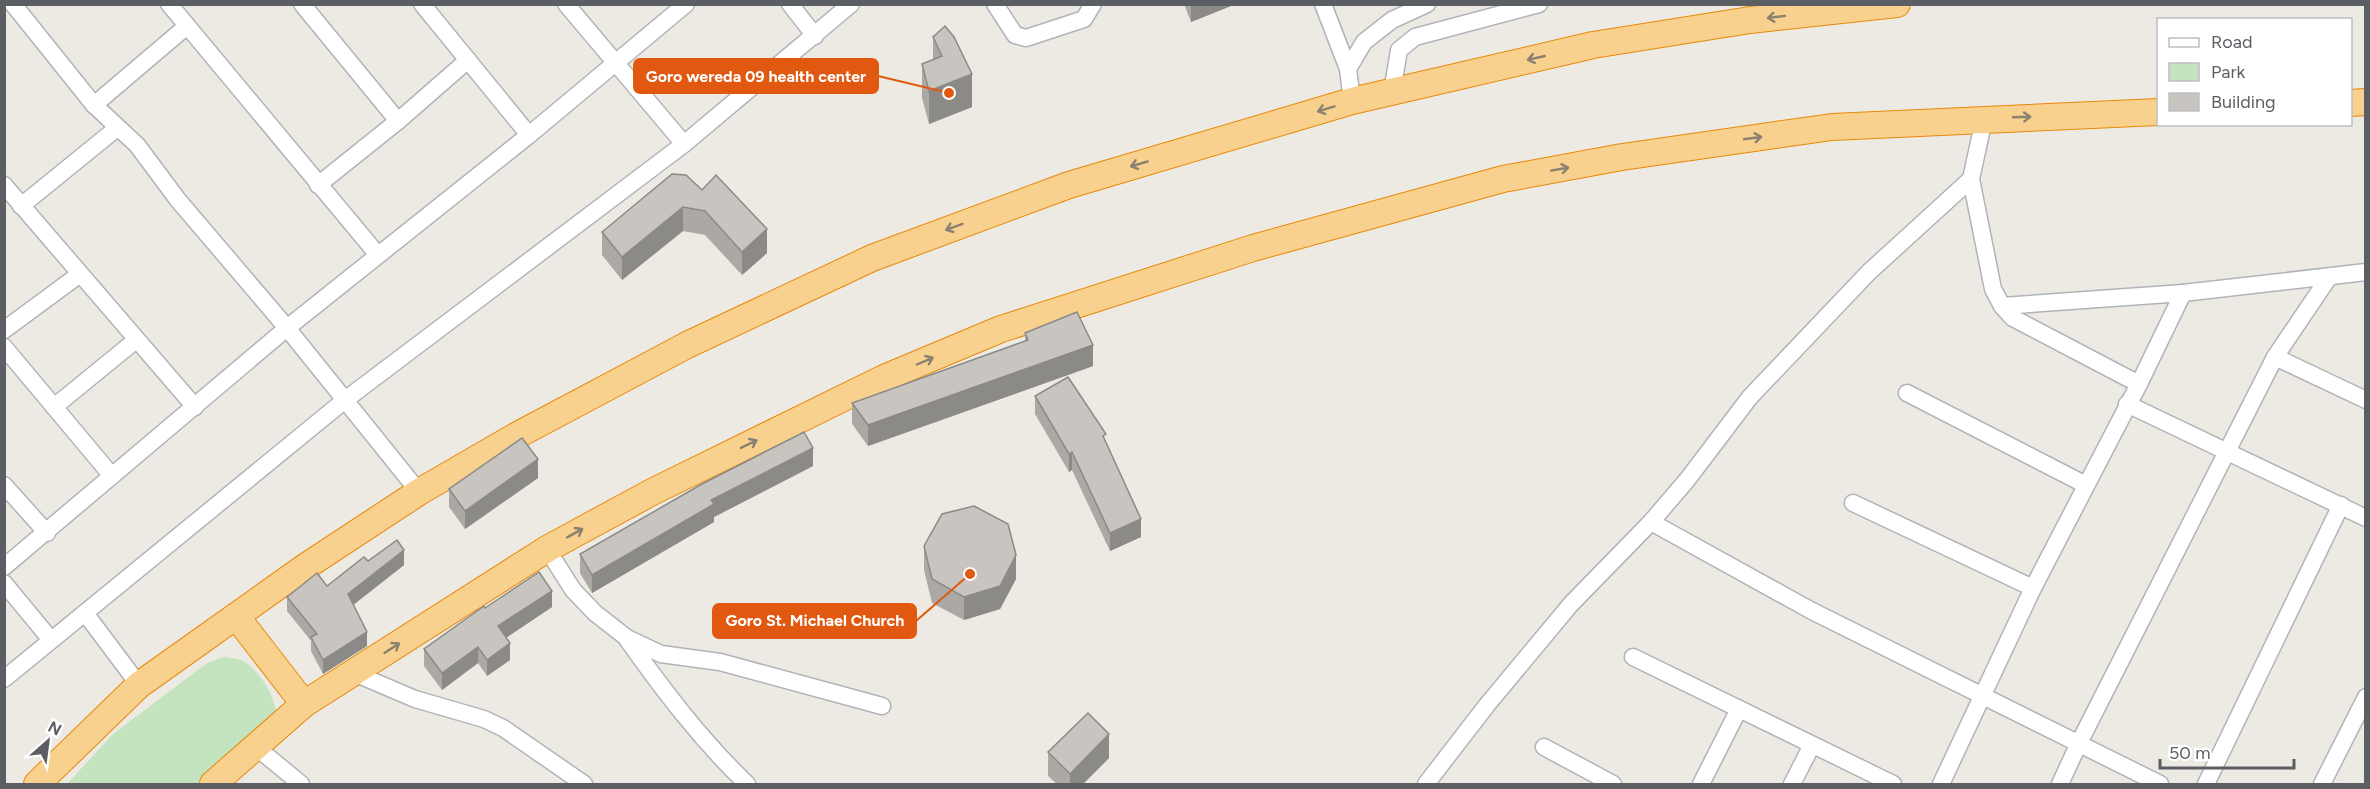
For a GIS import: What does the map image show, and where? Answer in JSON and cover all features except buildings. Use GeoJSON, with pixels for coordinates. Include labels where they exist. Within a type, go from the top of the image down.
{"type":"FeatureCollection","features":[{"type":"Feature","properties":{"kind":"highway"},"geometry":{"type":"LineString","coordinates":[[37,784],[139,685],[305,567],[419,492],[514,437],[687,345],[872,258],[1069,185],[1352,101],[1593,45],[1750,20],[1897,4]]}},
{"type":"Feature","properties":{"kind":"highway"},"geometry":{"type":"LineString","coordinates":[[213,784],[304,704],[548,549],[652,492],[884,378],[1001,329],[1253,248],[1503,179],[1623,157],[1832,127],[2157,112]]}},
{"type":"Feature","properties":{"kind":"highway"},"geometry":{"type":"LineString","coordinates":[[237,616],[304,704]]}},
{"type":"Feature","properties":{"kind":"street"},"geometry":{"type":"LineString","coordinates":[[13,4],[94,105],[137,145],[178,200],[286,328],[419,492]]}},
{"type":"Feature","properties":{"kind":"street"},"geometry":{"type":"LineString","coordinates":[[169,4],[378,255]]}},
{"type":"Feature","properties":{"kind":"street"},"geometry":{"type":"LineString","coordinates":[[302,4],[398,121]]}},
{"type":"Feature","properties":{"kind":"street"},"geometry":{"type":"LineString","coordinates":[[422,4],[529,135]]}},
{"type":"Feature","properties":{"kind":"street"},"geometry":{"type":"LineString","coordinates":[[566,4],[684,144]]}},
{"type":"Feature","properties":{"kind":"street"},"geometry":{"type":"LineString","coordinates":[[4,567],[47,533],[286,328],[529,135],[686,4]]}},
{"type":"Feature","properties":{"kind":"street"},"geometry":{"type":"LineString","coordinates":[[790,4],[814,36]]}},
{"type":"Feature","properties":{"kind":"street"},"geometry":{"type":"LineString","coordinates":[[4,679],[345,400],[684,144],[851,4]]}},
{"type":"Feature","properties":{"kind":"street"},"geometry":{"type":"LineString","coordinates":[[995,4],[1015,35],[1026,38],[1084,19],[1093,4]]}},
{"type":"Feature","properties":{"kind":"street"},"geometry":{"type":"LineString","coordinates":[[1323,4],[1348,69],[1352,101]]}},
{"type":"Feature","properties":{"kind":"street"},"geometry":{"type":"LineString","coordinates":[[1348,69],[1364,42],[1392,20],[1427,4]]}},
{"type":"Feature","properties":{"kind":"street"},"geometry":{"type":"LineString","coordinates":[[1392,92],[1399,50],[1415,37],[1539,4]]}},
{"type":"Feature","properties":{"kind":"street"},"geometry":{"type":"LineString","coordinates":[[94,105],[187,26]]}},
{"type":"Feature","properties":{"kind":"street"},"geometry":{"type":"LineString","coordinates":[[318,184],[398,121],[468,60]]}},
{"type":"Feature","properties":{"kind":"street"},"geometry":{"type":"LineString","coordinates":[[1984,119],[1971,179],[1993,289],[2002,306],[2013,318],[2139,384]]}},
{"type":"Feature","properties":{"kind":"street"},"geometry":{"type":"LineString","coordinates":[[21,206],[117,128]]}},
{"type":"Feature","properties":{"kind":"street"},"geometry":{"type":"LineString","coordinates":[[1426,784],[1487,705],[1571,604],[1651,522],[1687,480],[1749,397],[1869,272],[1971,179]]}},
{"type":"Feature","properties":{"kind":"street"},"geometry":{"type":"LineString","coordinates":[[4,184],[195,407]]}},
{"type":"Feature","properties":{"kind":"street"},"geometry":{"type":"LineString","coordinates":[[2002,306],[2183,293],[2364,273]]}},
{"type":"Feature","properties":{"kind":"street"},"geometry":{"type":"LineString","coordinates":[[4,330],[80,274]]}},
{"type":"Feature","properties":{"kind":"street"},"geometry":{"type":"LineString","coordinates":[[2060,784],[2275,357],[2329,277]]}},
{"type":"Feature","properties":{"kind":"street"},"geometry":{"type":"LineString","coordinates":[[1941,784],[2034,588],[2177,310],[2183,293]]}},
{"type":"Feature","properties":{"kind":"street"},"geometry":{"type":"LineString","coordinates":[[54,407],[136,340]]}},
{"type":"Feature","properties":{"kind":"street"},"geometry":{"type":"LineString","coordinates":[[4,347],[112,476]]}},
{"type":"Feature","properties":{"kind":"street"},"geometry":{"type":"LineString","coordinates":[[2275,357],[2366,400]]}},
{"type":"Feature","properties":{"kind":"street"},"geometry":{"type":"LineString","coordinates":[[1907,393],[2086,485]]}},
{"type":"Feature","properties":{"kind":"street"},"geometry":{"type":"LineString","coordinates":[[2127,404],[2366,518]]}},
{"type":"Feature","properties":{"kind":"street"},"geometry":{"type":"LineString","coordinates":[[4,485],[47,533]]}},
{"type":"Feature","properties":{"kind":"street"},"geometry":{"type":"LineString","coordinates":[[1853,503],[2034,588]]}},
{"type":"Feature","properties":{"kind":"street"},"geometry":{"type":"LineString","coordinates":[[2206,784],[2341,505]]}},
{"type":"Feature","properties":{"kind":"street"},"geometry":{"type":"LineString","coordinates":[[1651,522],[1812,611],[2160,784]]}},
{"type":"Feature","properties":{"kind":"street"},"geometry":{"type":"LineString","coordinates":[[548,549],[573,590],[595,613],[627,638],[661,654],[720,662],[882,706]]}},
{"type":"Feature","properties":{"kind":"street"},"geometry":{"type":"LineString","coordinates":[[4,583],[51,640]]}},
{"type":"Feature","properties":{"kind":"street"},"geometry":{"type":"LineString","coordinates":[[84,612],[139,685]]}},
{"type":"Feature","properties":{"kind":"street"},"geometry":{"type":"LineString","coordinates":[[627,638],[668,697],[712,751],[747,784]]}},
{"type":"Feature","properties":{"kind":"street"},"geometry":{"type":"LineString","coordinates":[[1633,657],[1893,784]]}},
{"type":"Feature","properties":{"kind":"street"},"geometry":{"type":"LineString","coordinates":[[354,673],[415,699],[484,719],[503,728],[584,784]]}},
{"type":"Feature","properties":{"kind":"street"},"geometry":{"type":"LineString","coordinates":[[2322,784],[2366,697]]}},
{"type":"Feature","properties":{"kind":"street"},"geometry":{"type":"LineString","coordinates":[[1701,784],[1739,709]]}},
{"type":"Feature","properties":{"kind":"street"},"geometry":{"type":"LineString","coordinates":[[1792,784],[1812,745]]}},
{"type":"Feature","properties":{"kind":"street"},"geometry":{"type":"LineString","coordinates":[[256,747],[301,784]]}},
{"type":"Feature","properties":{"kind":"street"},"geometry":{"type":"LineString","coordinates":[[1544,747],[1613,784]]}},
{"type":"Feature","properties":{"kind":"green space"},"geometry":{"type":"Polygon","coordinates":[[[224,657],[238,659],[249,665],[267,687],[275,705],[276,714],[275,721],[269,729],[200,784],[67,784],[113,734],[207,663],[224,657]]]}},
{"type":"Feature","properties":{"kind":"place","name":"Goro wereda 09 health center"},"geometry":{"type":"Point","coordinates":[949,93]}},
{"type":"Feature","properties":{"kind":"place","name":"Goro St. Michael Church"},"geometry":{"type":"Point","coordinates":[970,574]}}]}
